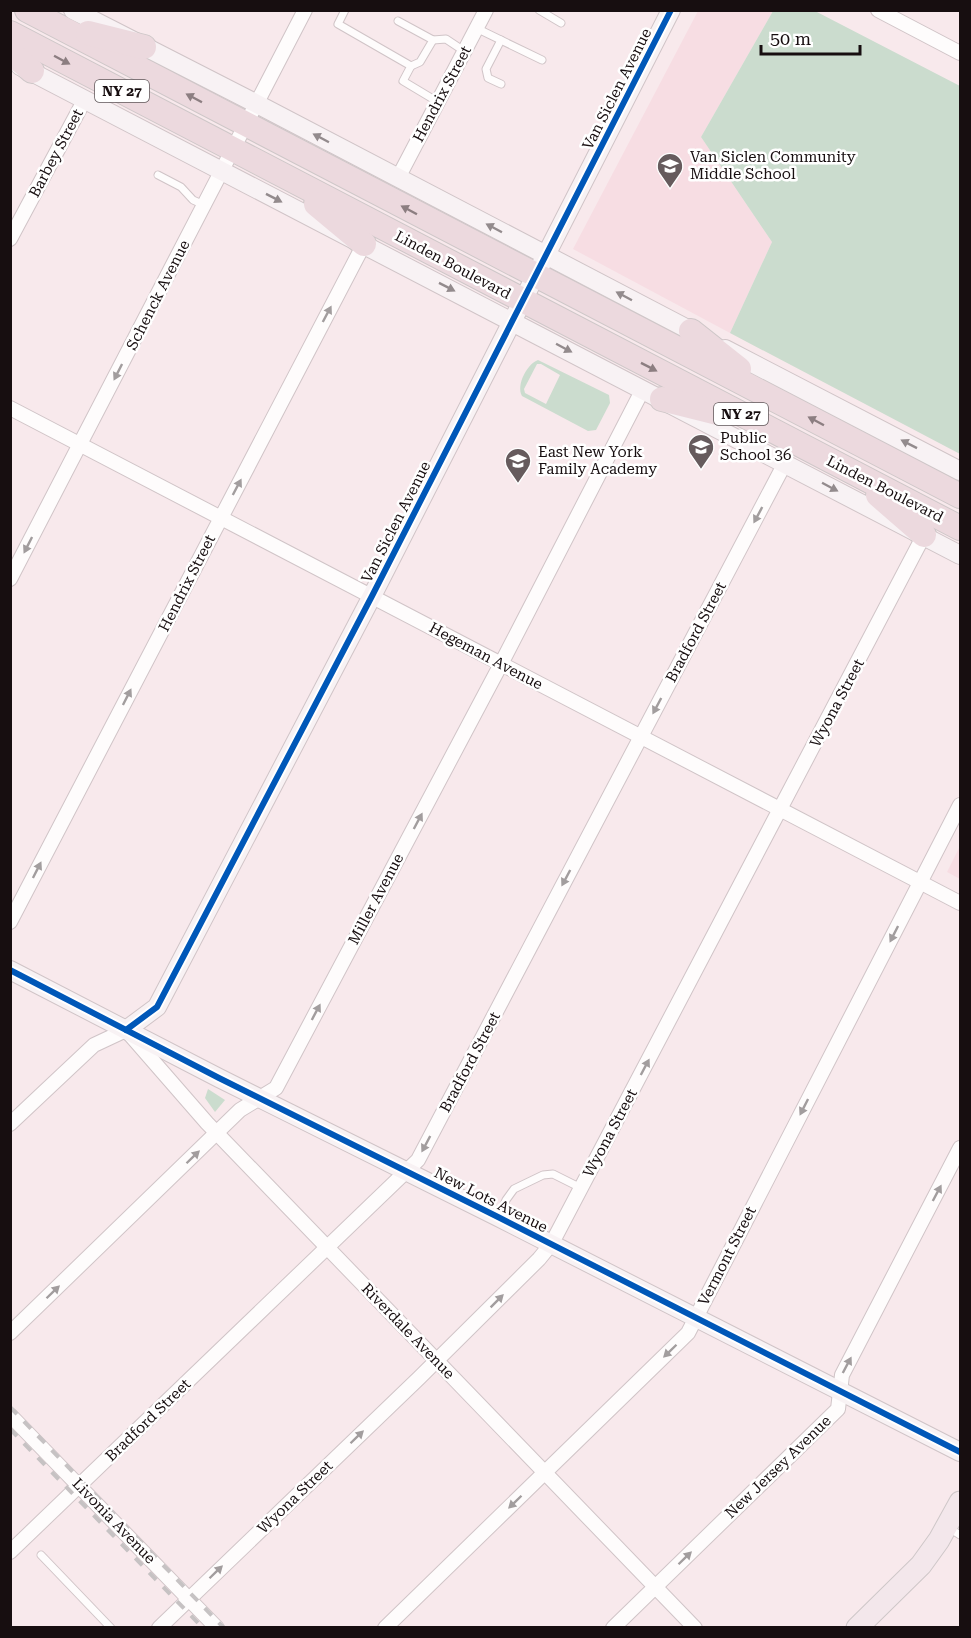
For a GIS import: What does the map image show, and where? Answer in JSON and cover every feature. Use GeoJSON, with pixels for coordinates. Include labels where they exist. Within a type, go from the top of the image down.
{"type":"FeatureCollection","features":[{"type":"Feature","properties":{"kind":"highway","name":"Linden Boulevard"},"geometry":{"type":"LineString","coordinates":[[27,10],[960,496]]}},
{"type":"Feature","properties":{"kind":"highway"},"geometry":{"type":"LineString","coordinates":[[52,24],[144,46]]}},
{"type":"Feature","properties":{"kind":"highway","name":"Linden Boulevard"},"geometry":{"type":"LineString","coordinates":[[10,33],[280,174],[517,311],[760,424],[960,528]]}},
{"type":"Feature","properties":{"kind":"highway"},"geometry":{"type":"LineString","coordinates":[[10,52],[21,66]]}},
{"type":"Feature","properties":{"kind":"highway"},"geometry":{"type":"LineString","coordinates":[[280,174],[364,244]]}},
{"type":"Feature","properties":{"kind":"highway"},"geometry":{"type":"LineString","coordinates":[[691,331],[783,404]]}},
{"type":"Feature","properties":{"kind":"highway"},"geometry":{"type":"LineString","coordinates":[[653,394],[760,424]]}},
{"type":"Feature","properties":{"kind":"highway"},"geometry":{"type":"LineString","coordinates":[[900,465],[960,480]]}},
{"type":"Feature","properties":{"kind":"highway"},"geometry":{"type":"LineString","coordinates":[[849,470],[924,535]]}},
{"type":"Feature","properties":{"kind":"main road"},"geometry":{"type":"LineString","coordinates":[[857,1628],[954,1531],[960,1502]]}},
{"type":"Feature","properties":{"kind":"street"},"geometry":{"type":"LineString","coordinates":[[73,10],[960,471]]}},
{"type":"Feature","properties":{"kind":"street","name":"Schenck Avenue"},"geometry":{"type":"LineString","coordinates":[[10,579],[305,10]]}},
{"type":"Feature","properties":{"kind":"street","name":"Hendrix Street"},"geometry":{"type":"LineString","coordinates":[[398,178],[486,10]]}},
{"type":"Feature","properties":{"kind":"street","name":"Van Siclen Avenue"},"geometry":{"type":"LineString","coordinates":[[10,1124],[94,1045],[126,1030],[157,1006],[372,596],[671,10]]}},
{"type":"Feature","properties":{"kind":"street"},"geometry":{"type":"LineString","coordinates":[[878,10],[960,54]]}},
{"type":"Feature","properties":{"kind":"street","name":"Linden Boulevard"},"geometry":{"type":"LineString","coordinates":[[21,66],[364,244],[517,311],[653,394],[960,555]]}},
{"type":"Feature","properties":{"kind":"street","name":"Barbey Street"},"geometry":{"type":"LineString","coordinates":[[10,239],[85,99]]}},
{"type":"Feature","properties":{"kind":"street","name":"Hendrix Street"},"geometry":{"type":"LineString","coordinates":[[10,922],[364,244]]}},
{"type":"Feature","properties":{"kind":"street","name":"Miller Avenue"},"geometry":{"type":"LineString","coordinates":[[10,1333],[240,1110],[276,1088],[501,664],[653,394]]}},
{"type":"Feature","properties":{"kind":"street","name":"Hegeman Avenue"},"geometry":{"type":"LineString","coordinates":[[10,408],[960,903]]}},
{"type":"Feature","properties":{"kind":"street","name":"Bradford Street"},"geometry":{"type":"LineString","coordinates":[[10,1552],[418,1160],[785,463]]}},
{"type":"Feature","properties":{"kind":"street","name":"Wyona Street"},"geometry":{"type":"LineString","coordinates":[[159,1628],[437,1360],[552,1244],[924,535]]}},
{"type":"Feature","properties":{"kind":"street","name":"Vermont Street"},"geometry":{"type":"LineString","coordinates":[[386,1628],[688,1333],[960,805]]}},
{"type":"Feature","properties":{"kind":"street","name":"New Lots Avenue"},"geometry":{"type":"LineString","coordinates":[[10,970],[960,1452]]}},
{"type":"Feature","properties":{"kind":"street","name":"Riverdale Avenue"},"geometry":{"type":"LineString","coordinates":[[126,1030],[217,1133],[695,1628]]}},
{"type":"Feature","properties":{"kind":"street","name":"New Jersey Avenue"},"geometry":{"type":"LineString","coordinates":[[613,1628],[837,1409],[842,1375],[960,1148]]}},
{"type":"Feature","properties":{"kind":"street","name":"Livonia Avenue"},"geometry":{"type":"LineString","coordinates":[[10,1415],[217,1628]]}},
{"type":"Feature","properties":{"kind":"lane"},"geometry":{"type":"LineString","coordinates":[[345,10],[338,24],[411,66]]}},
{"type":"Feature","properties":{"kind":"lane"},"geometry":{"type":"LineString","coordinates":[[539,10],[561,23]]}},
{"type":"Feature","properties":{"kind":"lane"},"geometry":{"type":"LineString","coordinates":[[398,21],[434,40],[446,39],[464,51]]}},
{"type":"Feature","properties":{"kind":"lane"},"geometry":{"type":"LineString","coordinates":[[476,28],[542,60]]}},
{"type":"Feature","properties":{"kind":"lane"},"geometry":{"type":"LineString","coordinates":[[434,40],[420,62],[411,66],[403,81],[438,102]]}},
{"type":"Feature","properties":{"kind":"lane"},"geometry":{"type":"LineString","coordinates":[[501,40],[486,69],[488,78],[501,84]]}},
{"type":"Feature","properties":{"kind":"lane"},"geometry":{"type":"LineString","coordinates":[[158,175],[181,187],[193,200],[204,205]]}},
{"type":"Feature","properties":{"kind":"lane"},"geometry":{"type":"LineString","coordinates":[[498,1216],[514,1189],[543,1175],[553,1174],[581,1188]]}},
{"type":"Feature","properties":{"kind":"lane"},"geometry":{"type":"LineString","coordinates":[[41,1555],[111,1628]]}},
{"type":"Feature","properties":{"kind":"shaded area","name":"Van Siclen Community Middle School"},"geometry":{"type":"Polygon","coordinates":[[[698,11],[773,11],[701,137],[772,242],[730,333],[573,249],[698,11]]]}},
{"type":"Feature","properties":{"kind":"shaded area"},"geometry":{"type":"Polygon","coordinates":[[[960,846],[960,879],[947,872],[960,846]]]}},
{"type":"Feature","properties":{"kind":"green space"},"geometry":{"type":"Polygon","coordinates":[[[773,11],[815,11],[960,86],[960,454],[730,333],[772,242],[701,137],[773,11]]]}},
{"type":"Feature","properties":{"kind":"green space"},"geometry":{"type":"Polygon","coordinates":[[[538,360],[609,395],[610,403],[596,430],[588,431],[522,396],[520,386],[527,370],[538,360]],[[537,364],[524,389],[525,393],[546,404],[560,375],[537,364]]]}},
{"type":"Feature","properties":{"kind":"green space"},"geometry":{"type":"Polygon","coordinates":[[[208,1089],[225,1100],[215,1112],[205,1098],[208,1089]]]}},
{"type":"Feature","properties":{"kind":"railway"},"geometry":{"type":"LineString","coordinates":[[10,1407],[224,1628]]}},
{"type":"Feature","properties":{"kind":"railway"},"geometry":{"type":"LineString","coordinates":[[10,1429],[203,1628]]}},
{"type":"Feature","properties":{"kind":"cycle path"},"geometry":{"type":"LineString","coordinates":[[126,1030],[157,1007],[372,596],[671,10]]}},
{"type":"Feature","properties":{"kind":"cycle path"},"geometry":{"type":"LineString","coordinates":[[10,970],[960,1452]]}},
{"type":"Feature","properties":{"kind":"place","name":"Van Siclen Community Middle School"},"geometry":{"type":"Point","coordinates":[670,189]}},
{"type":"Feature","properties":{"kind":"place","name":"Public School 36"},"geometry":{"type":"Point","coordinates":[701,470]}},
{"type":"Feature","properties":{"kind":"place","name":"East New York Family Academy"},"geometry":{"type":"Point","coordinates":[518,484]}}]}
